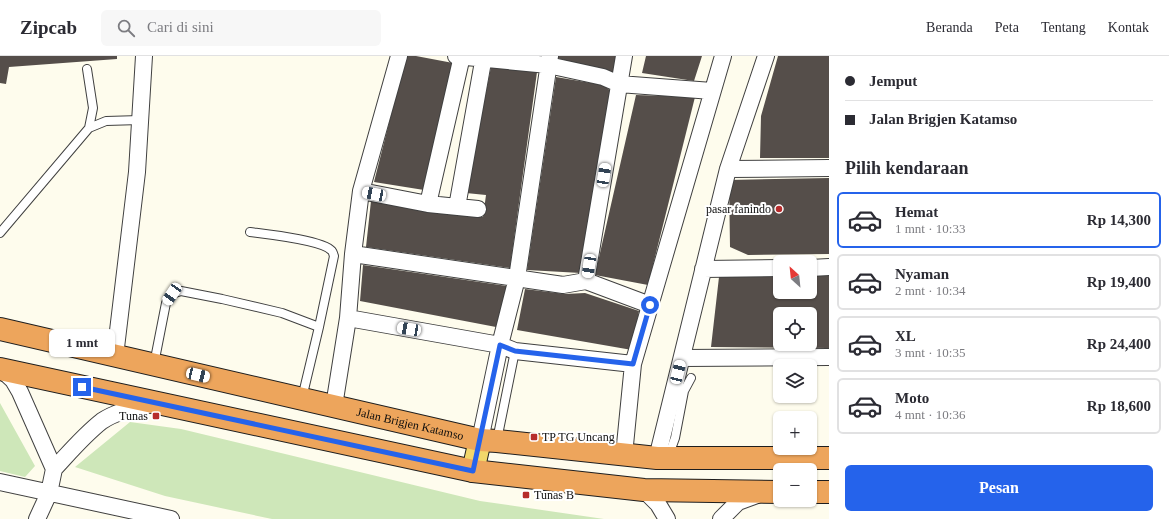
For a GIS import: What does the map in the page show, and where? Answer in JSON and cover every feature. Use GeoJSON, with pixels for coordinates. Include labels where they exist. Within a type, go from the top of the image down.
{"type":"FeatureCollection","features":[{"type":"Feature","properties":{"kind":"highway","name":"Jalan Brigjen Katamso"},"geometry":{"type":"LineString","coordinates":[[0,329],[302,399],[488,440],[663,458],[829,458]]}},
{"type":"Feature","properties":{"kind":"highway"},"geometry":{"type":"LineString","coordinates":[[0,369],[473,471],[644,490],[773,492]]}},
{"type":"Feature","properties":{"kind":"highway"},"geometry":{"type":"LineString","coordinates":[[817,492],[829,492]]}},
{"type":"Feature","properties":{"kind":"main road"},"geometry":{"type":"LineString","coordinates":[[473,471],[488,440]]}},
{"type":"Feature","properties":{"kind":"street"},"geometry":{"type":"LineString","coordinates":[[115,356],[137,172],[144,56]]}},
{"type":"Feature","properties":{"kind":"street"},"geometry":{"type":"LineString","coordinates":[[334,406],[348,318],[353,254],[361,191],[399,56]]}},
{"type":"Feature","properties":{"kind":"street"},"geometry":{"type":"LineString","coordinates":[[428,204],[460,56],[549,61],[604,77],[618,84],[712,91]]}},
{"type":"Feature","properties":{"kind":"street"},"geometry":{"type":"LineString","coordinates":[[586,281],[618,84],[624,56]]}},
{"type":"Feature","properties":{"kind":"street"},"geometry":{"type":"LineString","coordinates":[[624,455],[633,364],[723,56]]}},
{"type":"Feature","properties":{"kind":"street"},"geometry":{"type":"LineString","coordinates":[[663,458],[682,358],[728,169],[766,56]]}},
{"type":"Feature","properties":{"kind":"street"},"geometry":{"type":"LineString","coordinates":[[457,207],[483,58]]}},
{"type":"Feature","properties":{"kind":"street"},"geometry":{"type":"LineString","coordinates":[[488,440],[500,345],[517,278],[549,61]]}},
{"type":"Feature","properties":{"kind":"street"},"geometry":{"type":"LineString","coordinates":[[728,169],[829,168]]}},
{"type":"Feature","properties":{"kind":"street"},"geometry":{"type":"LineString","coordinates":[[361,191],[428,204],[478,209]]}},
{"type":"Feature","properties":{"kind":"street"},"geometry":{"type":"LineString","coordinates":[[353,254],[563,285],[586,281],[650,305]]}},
{"type":"Feature","properties":{"kind":"street"},"geometry":{"type":"LineString","coordinates":[[817,268],[829,267]]}},
{"type":"Feature","properties":{"kind":"street"},"geometry":{"type":"LineString","coordinates":[[704,269],[773,268]]}},
{"type":"Feature","properties":{"kind":"street"},"geometry":{"type":"LineString","coordinates":[[348,318],[500,345],[515,351],[633,364]]}},
{"type":"Feature","properties":{"kind":"street"},"geometry":{"type":"LineString","coordinates":[[682,358],[829,357]]}},
{"type":"Feature","properties":{"kind":"street"},"geometry":{"type":"LineString","coordinates":[[0,369],[13,380],[20,392],[54,469]]}},
{"type":"Feature","properties":{"kind":"street"},"geometry":{"type":"LineString","coordinates":[[37,519],[49,493],[54,469],[89,433],[103,421],[133,408],[155,403]]}},
{"type":"Feature","properties":{"kind":"street"},"geometry":{"type":"LineString","coordinates":[[0,482],[171,519]]}},
{"type":"Feature","properties":{"kind":"street"},"geometry":{"type":"LineString","coordinates":[[644,490],[658,504],[667,519]]}},
{"type":"Feature","properties":{"kind":"street"},"geometry":{"type":"LineString","coordinates":[[721,519],[738,502],[773,492]]}},
{"type":"Feature","properties":{"kind":"lane"},"geometry":{"type":"LineString","coordinates":[[0,233],[89,128],[94,108],[87,69]]}},
{"type":"Feature","properties":{"kind":"lane"},"geometry":{"type":"LineString","coordinates":[[89,128],[106,121],[140,120]]}},
{"type":"Feature","properties":{"kind":"lane"},"geometry":{"type":"LineString","coordinates":[[250,232],[292,238],[325,246],[331,250],[334,256],[302,399]]}},
{"type":"Feature","properties":{"kind":"lane"},"geometry":{"type":"LineString","coordinates":[[154,364],[166,303],[172,294],[181,291],[282,313],[319,327]]}},
{"type":"Feature","properties":{"kind":"lane"},"geometry":{"type":"LineString","coordinates":[[488,440],[501,417],[515,351]]}},
{"type":"Feature","properties":{"kind":"lane"},"geometry":{"type":"LineString","coordinates":[[663,458],[675,438],[684,391],[691,378]]}},
{"type":"Feature","properties":{"kind":"green space"},"geometry":{"type":"Polygon","coordinates":[[[0,403],[35,466],[25,477],[0,471],[0,403]]]}},
{"type":"Feature","properties":{"kind":"green space"},"geometry":{"type":"Polygon","coordinates":[[[130,422],[181,429],[480,501],[604,519],[272,519],[165,496],[75,467],[130,422]]]}},
{"type":"Feature","properties":{"kind":"building"},"geometry":{"type":"Polygon","coordinates":[[[0,56],[117,56],[117,59],[9,67],[6,84],[0,83],[0,56]]]}},
{"type":"Feature","properties":{"kind":"building"},"geometry":{"type":"Polygon","coordinates":[[[406,56],[416,56],[453,63],[424,190],[374,182],[406,56]]]}},
{"type":"Feature","properties":{"kind":"building"},"geometry":{"type":"Polygon","coordinates":[[[557,56],[617,56],[614,74],[557,58],[557,56]]]}},
{"type":"Feature","properties":{"kind":"building"},"geometry":{"type":"Polygon","coordinates":[[[646,56],[702,56],[694,81],[642,73],[646,56]]]}},
{"type":"Feature","properties":{"kind":"building"},"geometry":{"type":"Polygon","coordinates":[[[778,56],[829,56],[829,158],[760,158],[761,116],[778,56]]]}},
{"type":"Feature","properties":{"kind":"building"},"geometry":{"type":"Polygon","coordinates":[[[491,67],[537,72],[510,268],[366,247],[371,201],[483,217],[486,195],[466,193],[491,67]]]}},
{"type":"Feature","properties":{"kind":"building"},"geometry":{"type":"Polygon","coordinates":[[[556,77],[603,85],[611,91],[581,273],[527,270],[556,77]]]}},
{"type":"Feature","properties":{"kind":"building"},"geometry":{"type":"Polygon","coordinates":[[[636,95],[695,97],[648,285],[595,275],[636,95]]]}},
{"type":"Feature","properties":{"kind":"building","name":"pasar fanindo"},"geometry":{"type":"Polygon","coordinates":[[[829,178],[829,254],[748,255],[730,247],[729,180],[829,178]]]}},
{"type":"Feature","properties":{"kind":"building"},"geometry":{"type":"Polygon","coordinates":[[[363,265],[507,286],[496,327],[360,301],[363,265]]]}},
{"type":"Feature","properties":{"kind":"building"},"geometry":{"type":"Polygon","coordinates":[[[817,275],[829,275],[829,348],[817,348],[817,307],[773,307],[773,348],[711,347],[719,277],[773,276],[773,299],[817,299],[817,275]]]}},
{"type":"Feature","properties":{"kind":"building"},"geometry":{"type":"Polygon","coordinates":[[[525,289],[565,294],[585,293],[639,311],[632,350],[517,330],[525,289]]]}},
{"type":"Feature","properties":{"kind":"place","name":"pasar fanindo"},"geometry":{"type":"Point","coordinates":[779,209]}},
{"type":"Feature","properties":{"kind":"place","name":"Tunas"},"geometry":{"type":"Point","coordinates":[156,416]}},
{"type":"Feature","properties":{"kind":"place","name":"TP TG Uncang"},"geometry":{"type":"Point","coordinates":[534,437]}},
{"type":"Feature","properties":{"kind":"place","name":"Tunas B"},"geometry":{"type":"Point","coordinates":[526,495]}},
{"type":"Feature","properties":{"kind":"route"},"geometry":{"type":"LineString","coordinates":[[82,387],[473,471],[500,345],[515,351],[633,364],[650,305]]}}]}
